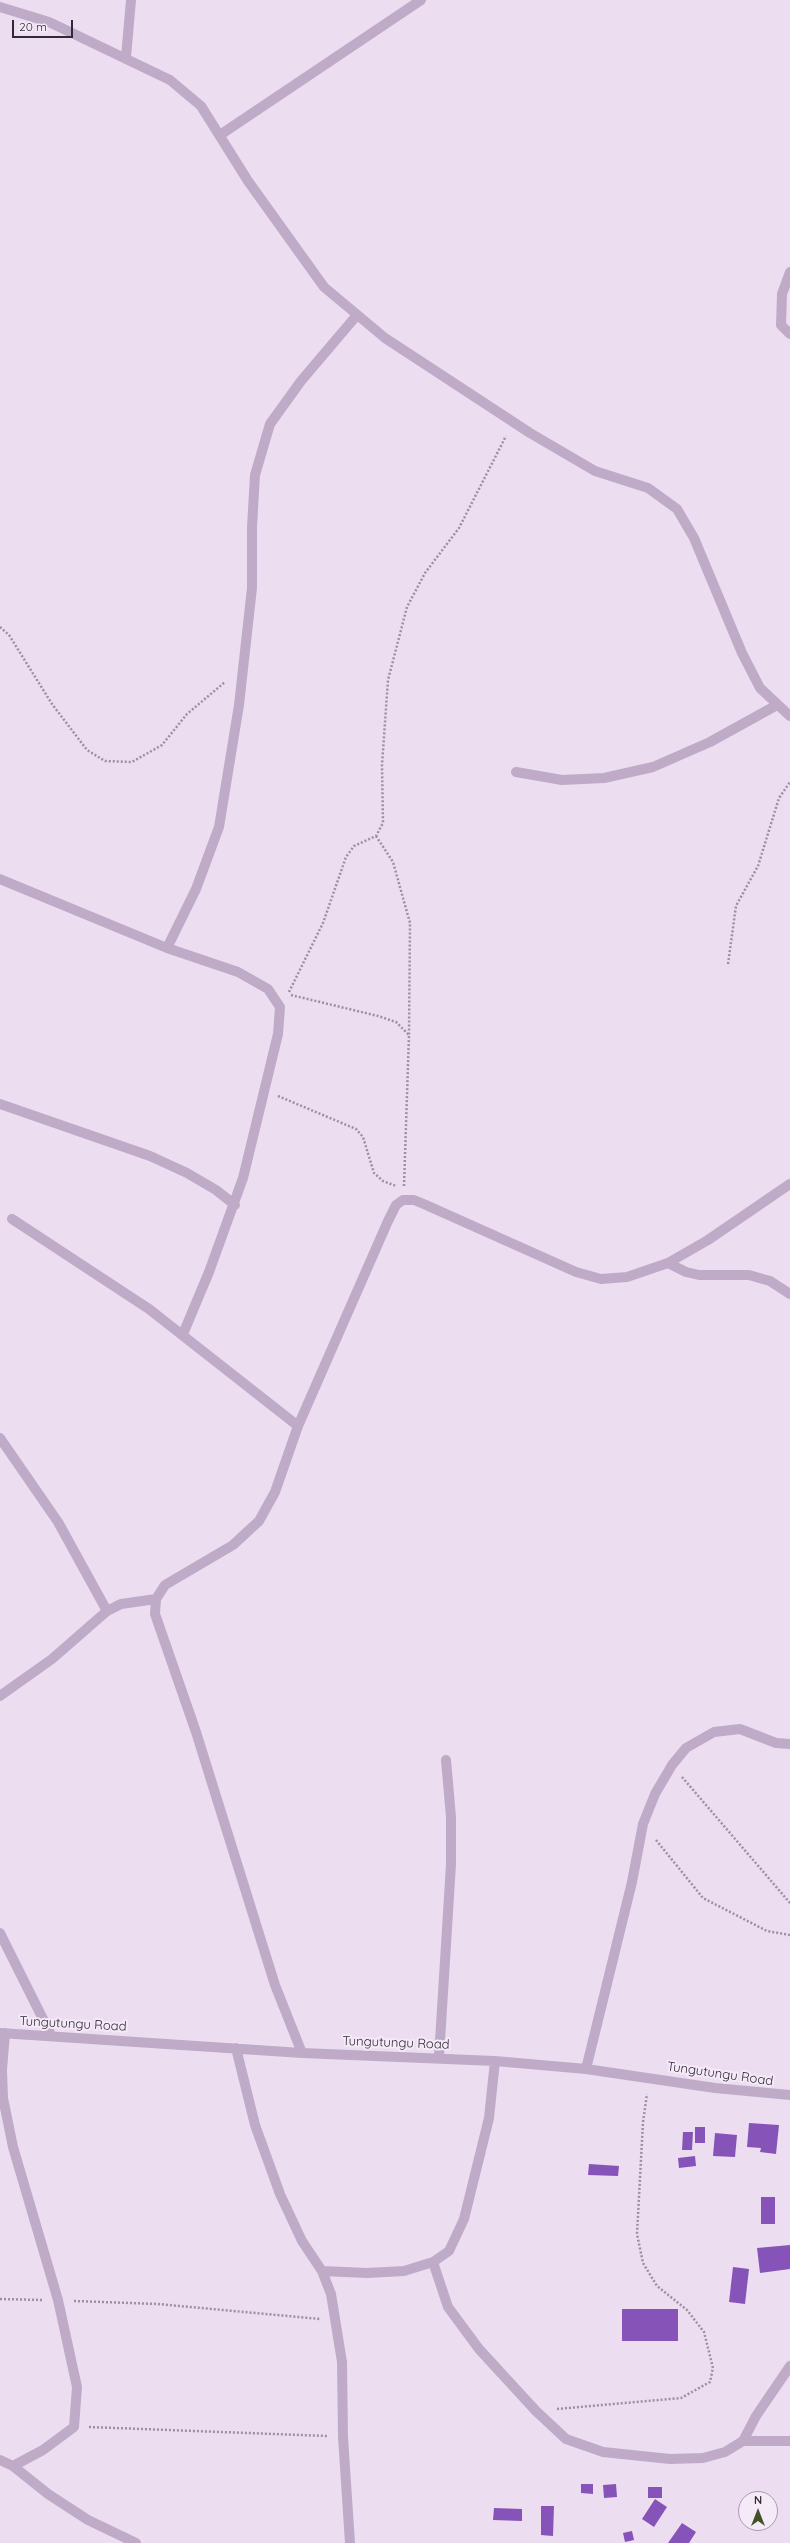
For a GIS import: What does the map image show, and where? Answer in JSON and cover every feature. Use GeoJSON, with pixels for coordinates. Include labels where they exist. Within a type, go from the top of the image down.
{"type":"FeatureCollection","features":[{"type":"Feature","properties":{"kind":"street"},"geometry":{"type":"LineString","coordinates":[[126,57],[132,0]]}},
{"type":"Feature","properties":{"kind":"street"},"geometry":{"type":"LineString","coordinates":[[220,135],[421,0]]}},
{"type":"Feature","properties":{"kind":"street"},"geometry":{"type":"LineString","coordinates":[[0,7],[49,22],[126,57],[170,80],[201,106],[248,181],[324,287],[357,315],[385,338],[513,422],[595,471],[648,488],[677,509],[694,538],[742,653],[760,688],[790,716]]}},
{"type":"Feature","properties":{"kind":"street"},"geometry":{"type":"LineString","coordinates":[[790,272],[782,294],[781,325],[790,334]]}},
{"type":"Feature","properties":{"kind":"street"},"geometry":{"type":"LineString","coordinates":[[167,948],[196,889],[219,827],[244,666],[252,588],[252,527],[255,475],[270,424],[301,381],[357,315]]}},
{"type":"Feature","properties":{"kind":"street"},"geometry":{"type":"LineString","coordinates":[[516,772],[562,780],[604,778],[653,767],[710,742],[777,705]]}},
{"type":"Feature","properties":{"kind":"street"},"geometry":{"type":"LineString","coordinates":[[0,879],[167,948],[238,972],[268,988],[280,1007],[278,1034],[264,1090],[254,1140],[235,1205],[183,1334]]}},
{"type":"Feature","properties":{"kind":"street"},"geometry":{"type":"LineString","coordinates":[[0,1104],[150,1156],[187,1173],[216,1190],[235,1205]]}},
{"type":"Feature","properties":{"kind":"street"},"geometry":{"type":"LineString","coordinates":[[302,2053],[275,1985],[196,1732],[155,1614],[156,1599],[165,1585],[233,1545],[259,1521],[275,1492],[298,1426],[388,1221],[396,1205],[403,1200],[414,1200],[576,1272],[601,1279],[627,1277],[668,1263],[708,1240],[790,1184]]}},
{"type":"Feature","properties":{"kind":"street"},"geometry":{"type":"LineString","coordinates":[[12,1219],[149,1309],[183,1334],[298,1426]]}},
{"type":"Feature","properties":{"kind":"street"},"geometry":{"type":"LineString","coordinates":[[668,1263],[686,1272],[699,1276],[749,1275],[770,1281],[790,1294]]}},
{"type":"Feature","properties":{"kind":"street"},"geometry":{"type":"LineString","coordinates":[[0,1438],[58,1522],[107,1611]]}},
{"type":"Feature","properties":{"kind":"street"},"geometry":{"type":"LineString","coordinates":[[0,1696],[52,1658],[107,1611],[121,1604],[156,1599]]}},
{"type":"Feature","properties":{"kind":"street"},"geometry":{"type":"LineString","coordinates":[[586,2069],[632,1882],[643,1824],[655,1794],[672,1766],[686,1748],[714,1732],[740,1729],[776,1743],[790,1744]]}},
{"type":"Feature","properties":{"kind":"street"},"geometry":{"type":"LineString","coordinates":[[439,2057],[451,1864],[451,1817],[446,1760]]}},
{"type":"Feature","properties":{"kind":"street"},"geometry":{"type":"LineString","coordinates":[[0,1933],[51,2035]]}},
{"type":"Feature","properties":{"kind":"street"},"geometry":{"type":"LineString","coordinates":[[3,2033],[3,2098],[13,2147],[58,2300],[77,2387],[74,2427],[43,2450],[12,2466]]}},
{"type":"Feature","properties":{"kind":"street","name":"Tungutungu Road"},"geometry":{"type":"LineString","coordinates":[[3,2033],[51,2035],[302,2053],[439,2057],[495,2061],[586,2069],[715,2088],[790,2095]]}},
{"type":"Feature","properties":{"kind":"street"},"geometry":{"type":"LineString","coordinates":[[236,2048],[255,2125],[280,2194],[302,2241],[322,2271],[331,2294],[342,2362],[343,2437],[350,2543]]}},
{"type":"Feature","properties":{"kind":"street"},"geometry":{"type":"LineString","coordinates":[[322,2271],[367,2273],[404,2271],[433,2262],[449,2251],[464,2219],[489,2118],[495,2061]]}},
{"type":"Feature","properties":{"kind":"street"},"geometry":{"type":"LineString","coordinates":[[433,2262],[448,2307],[480,2349],[536,2411],[566,2439],[603,2452],[670,2459],[703,2458],[725,2452],[743,2441],[756,2416],[790,2366]]}},
{"type":"Feature","properties":{"kind":"street"},"geometry":{"type":"LineString","coordinates":[[743,2441],[790,2441]]}},
{"type":"Feature","properties":{"kind":"street"},"geometry":{"type":"LineString","coordinates":[[0,2460],[12,2466],[48,2494],[88,2520],[136,2543]]}},
{"type":"Feature","properties":{"kind":"path"},"geometry":{"type":"LineString","coordinates":[[288,994],[323,923],[346,857],[354,846],[376,836],[383,823],[382,765],[388,680],[407,607],[425,573],[459,528],[513,422]]}},
{"type":"Feature","properties":{"kind":"path"},"geometry":{"type":"LineString","coordinates":[[0,627],[10,635],[52,704],[87,750],[105,761],[132,762],[162,745],[187,714],[244,666]]}},
{"type":"Feature","properties":{"kind":"path"},"geometry":{"type":"LineString","coordinates":[[728,964],[736,906],[758,866],[779,798],[790,782]]}},
{"type":"Feature","properties":{"kind":"path"},"geometry":{"type":"LineString","coordinates":[[264,1090],[356,1129],[363,1137],[374,1173],[383,1181],[404,1188],[409,1035],[410,923],[393,862],[376,836]]}},
{"type":"Feature","properties":{"kind":"path"},"geometry":{"type":"LineString","coordinates":[[268,988],[396,1022],[409,1035]]}},
{"type":"Feature","properties":{"kind":"path"},"geometry":{"type":"LineString","coordinates":[[672,1766],[790,1903]]}},
{"type":"Feature","properties":{"kind":"path"},"geometry":{"type":"LineString","coordinates":[[643,1824],[703,1898],[767,1931],[790,1935]]}},
{"type":"Feature","properties":{"kind":"path"},"geometry":{"type":"LineString","coordinates":[[536,2411],[681,2398],[710,2382],[713,2368],[704,2332],[687,2310],[657,2286],[644,2263],[637,2234],[643,2122],[650,2078]]}},
{"type":"Feature","properties":{"kind":"path"},"geometry":{"type":"LineString","coordinates":[[0,2299],[158,2304],[336,2321]]}},
{"type":"Feature","properties":{"kind":"path"},"geometry":{"type":"LineString","coordinates":[[74,2427],[123,2426],[343,2437]]}},
{"type":"Feature","properties":{"kind":"building"},"geometry":{"type":"Polygon","coordinates":[[[749,2123],[779,2125],[776,2154],[760,2152],[761,2148],[747,2147],[749,2123]]]}},
{"type":"Feature","properties":{"kind":"building"},"geometry":{"type":"Polygon","coordinates":[[[695,2127],[705,2127],[705,2143],[695,2143],[695,2127]]]}},
{"type":"Feature","properties":{"kind":"building"},"geometry":{"type":"Polygon","coordinates":[[[683,2132],[693,2132],[692,2150],[682,2150],[683,2132]]]}},
{"type":"Feature","properties":{"kind":"building"},"geometry":{"type":"Polygon","coordinates":[[[715,2133],[737,2135],[735,2157],[713,2156],[715,2133]]]}},
{"type":"Feature","properties":{"kind":"building"},"geometry":{"type":"Polygon","coordinates":[[[695,2156],[696,2166],[679,2168],[678,2158],[695,2156]]]}},
{"type":"Feature","properties":{"kind":"building"},"geometry":{"type":"Polygon","coordinates":[[[589,2164],[619,2166],[618,2176],[588,2175],[589,2164]]]}},
{"type":"Feature","properties":{"kind":"building"},"geometry":{"type":"Polygon","coordinates":[[[761,2197],[775,2197],[775,2224],[761,2224],[761,2197]]]}},
{"type":"Feature","properties":{"kind":"building"},"geometry":{"type":"Polygon","coordinates":[[[790,2245],[790,2269],[760,2273],[757,2248],[790,2245]]]}},
{"type":"Feature","properties":{"kind":"building"},"geometry":{"type":"Polygon","coordinates":[[[733,2267],[749,2269],[745,2304],[729,2302],[733,2267]]]}},
{"type":"Feature","properties":{"kind":"building"},"geometry":{"type":"Polygon","coordinates":[[[622,2309],[678,2309],[678,2341],[622,2341],[622,2309]]]}},
{"type":"Feature","properties":{"kind":"building"},"geometry":{"type":"Polygon","coordinates":[[[581,2484],[593,2484],[593,2494],[581,2493],[581,2484]]]}},
{"type":"Feature","properties":{"kind":"building"},"geometry":{"type":"Polygon","coordinates":[[[616,2484],[617,2497],[604,2498],[603,2485],[616,2484]]]}},
{"type":"Feature","properties":{"kind":"building"},"geometry":{"type":"Polygon","coordinates":[[[648,2487],[662,2487],[662,2498],[648,2498],[648,2487]]]}},
{"type":"Feature","properties":{"kind":"building"},"geometry":{"type":"Polygon","coordinates":[[[655,2499],[667,2507],[654,2527],[642,2519],[655,2499]]]}},
{"type":"Feature","properties":{"kind":"building"},"geometry":{"type":"Polygon","coordinates":[[[541,2506],[554,2506],[553,2536],[541,2535],[541,2506]]]}},
{"type":"Feature","properties":{"kind":"building"},"geometry":{"type":"Polygon","coordinates":[[[494,2508],[522,2509],[522,2521],[493,2520],[494,2508]]]}},
{"type":"Feature","properties":{"kind":"building"},"geometry":{"type":"Polygon","coordinates":[[[682,2523],[696,2532],[689,2543],[668,2543],[682,2523]]]}},
{"type":"Feature","properties":{"kind":"building"},"geometry":{"type":"Polygon","coordinates":[[[632,2531],[634,2540],[625,2542],[623,2533],[632,2531]]]}}]}
